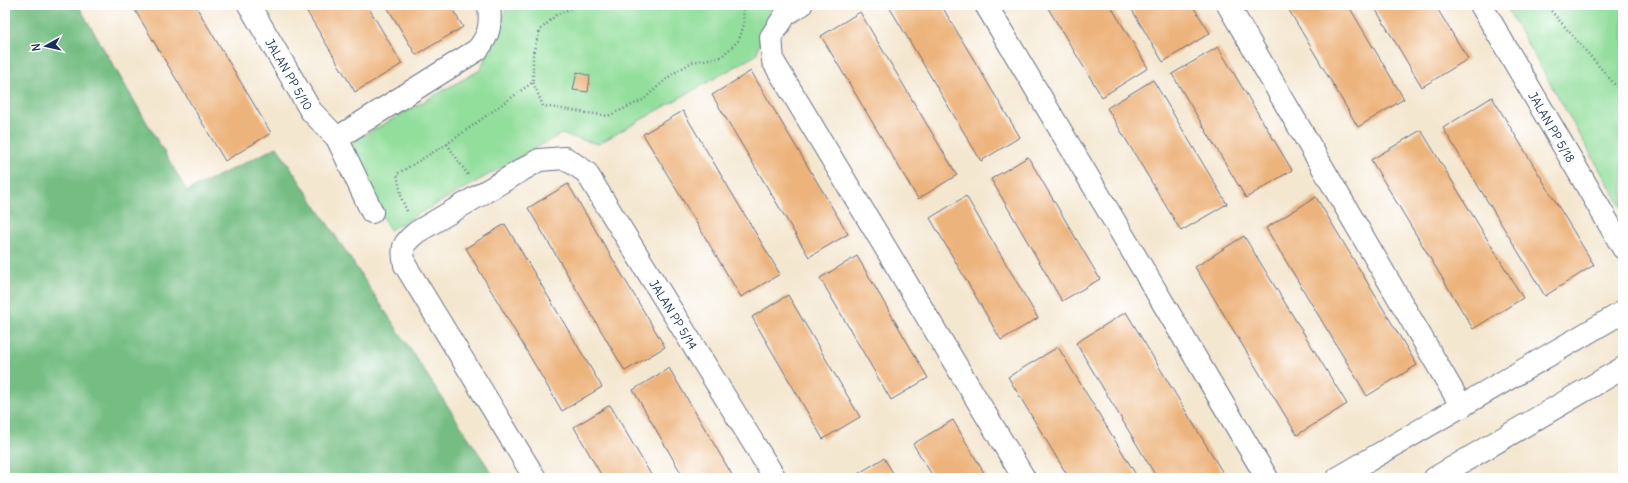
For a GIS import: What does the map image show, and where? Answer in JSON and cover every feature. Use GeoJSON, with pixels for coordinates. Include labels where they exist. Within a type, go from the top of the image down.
{"type":"FeatureCollection","features":[{"type":"Feature","properties":{"kind":"street","name":"JALAN PP 5/10"},"geometry":{"type":"LineString","coordinates":[[249,5],[311,111],[337,138],[372,212]]}},
{"type":"Feature","properties":{"kind":"street"},"geometry":{"type":"LineString","coordinates":[[337,138],[477,50],[487,39],[490,19],[489,5]]}},
{"type":"Feature","properties":{"kind":"street"},"geometry":{"type":"LineString","coordinates":[[802,5],[786,14],[771,37],[773,61],[1024,478]]}},
{"type":"Feature","properties":{"kind":"street"},"geometry":{"type":"LineString","coordinates":[[986,5],[1267,478]]}},
{"type":"Feature","properties":{"kind":"street"},"geometry":{"type":"LineString","coordinates":[[1228,5],[1462,407]]}},
{"type":"Feature","properties":{"kind":"street","name":"JALAN PP 5/18"},"geometry":{"type":"LineString","coordinates":[[1480,5],[1623,248]]}},
{"type":"Feature","properties":{"kind":"street","name":"JALAN PP 5/14"},"geometry":{"type":"LineString","coordinates":[[481,195],[540,160],[566,158],[586,172],[775,478]]}},
{"type":"Feature","properties":{"kind":"street"},"geometry":{"type":"LineString","coordinates":[[481,195],[417,232],[406,241],[402,250],[405,265],[535,478]]}},
{"type":"Feature","properties":{"kind":"street"},"geometry":{"type":"LineString","coordinates":[[1338,478],[1623,312]]}},
{"type":"Feature","properties":{"kind":"street"},"geometry":{"type":"LineString","coordinates":[[1435,478],[1623,368]]}},
{"type":"Feature","properties":{"kind":"path"},"geometry":{"type":"LineString","coordinates":[[578,5],[556,16],[540,30],[533,53],[533,82],[543,106],[608,116],[643,100],[671,75],[692,62],[721,57],[739,40],[744,24],[743,5]]}},
{"type":"Feature","properties":{"kind":"path"},"geometry":{"type":"LineString","coordinates":[[1546,5],[1623,94]]}},
{"type":"Feature","properties":{"kind":"path"},"geometry":{"type":"LineString","coordinates":[[417,232],[402,200],[397,174],[447,144],[533,82]]}},
{"type":"Feature","properties":{"kind":"path"},"geometry":{"type":"LineString","coordinates":[[447,144],[481,195]]}},
{"type":"Feature","properties":{"kind":"green space"},"geometry":{"type":"Polygon","coordinates":[[[5,5],[78,5],[187,191],[277,147],[495,478],[5,478],[5,5]]]}},
{"type":"Feature","properties":{"kind":"green space"},"geometry":{"type":"Polygon","coordinates":[[[508,5],[771,5],[756,55],[598,144],[561,134],[390,230],[343,147],[480,70],[508,5]]]}},
{"type":"Feature","properties":{"kind":"green space"},"geometry":{"type":"Polygon","coordinates":[[[1505,5],[1623,5],[1623,210],[1505,5]]]}},
{"type":"Feature","properties":{"kind":"building"},"geometry":{"type":"Polygon","coordinates":[[[132,5],[195,5],[271,133],[225,161],[132,5]]]}},
{"type":"Feature","properties":{"kind":"building"},"geometry":{"type":"Polygon","coordinates":[[[303,5],[367,5],[402,64],[355,92],[303,5]]]}},
{"type":"Feature","properties":{"kind":"building"},"geometry":{"type":"Polygon","coordinates":[[[386,5],[450,5],[463,27],[416,55],[386,5]]]}},
{"type":"Feature","properties":{"kind":"building"},"geometry":{"type":"Polygon","coordinates":[[[888,5],[941,5],[1020,137],[981,161],[888,5]]]}},
{"type":"Feature","properties":{"kind":"building"},"geometry":{"type":"Polygon","coordinates":[[[1046,5],[1110,5],[1148,68],[1102,97],[1046,5]]]}},
{"type":"Feature","properties":{"kind":"building"},"geometry":{"type":"Polygon","coordinates":[[[1129,5],[1192,5],[1210,33],[1163,62],[1129,5]]]}},
{"type":"Feature","properties":{"kind":"building"},"geometry":{"type":"Polygon","coordinates":[[[1286,5],[1348,5],[1404,99],[1358,127],[1286,5]]]}},
{"type":"Feature","properties":{"kind":"building"},"geometry":{"type":"Polygon","coordinates":[[[1373,5],[1435,5],[1468,59],[1422,87],[1373,5]]]}},
{"type":"Feature","properties":{"kind":"building"},"geometry":{"type":"Polygon","coordinates":[[[860,12],[957,175],[918,199],[821,36],[860,12]]]}},
{"type":"Feature","properties":{"kind":"building"},"geometry":{"type":"Polygon","coordinates":[[[1218,47],[1292,170],[1246,198],[1172,74],[1218,47]]]}},
{"type":"Feature","properties":{"kind":"building"},"geometry":{"type":"Polygon","coordinates":[[[751,71],[848,234],[809,257],[712,95],[751,71]]]}},
{"type":"Feature","properties":{"kind":"building"},"geometry":{"type":"Polygon","coordinates":[[[577,72],[590,76],[588,92],[573,90],[577,72]]]}},
{"type":"Feature","properties":{"kind":"building"},"geometry":{"type":"Polygon","coordinates":[[[1153,80],[1227,204],[1181,231],[1107,108],[1153,80]]]}},
{"type":"Feature","properties":{"kind":"building"},"geometry":{"type":"Polygon","coordinates":[[[1492,97],[1594,265],[1545,296],[1443,128],[1492,97]]]}},
{"type":"Feature","properties":{"kind":"building"},"geometry":{"type":"Polygon","coordinates":[[[683,111],[780,274],[741,297],[643,134],[683,111]]]}},
{"type":"Feature","properties":{"kind":"building"},"geometry":{"type":"Polygon","coordinates":[[[1421,130],[1523,298],[1473,329],[1371,160],[1421,130]]]}},
{"type":"Feature","properties":{"kind":"building"},"geometry":{"type":"Polygon","coordinates":[[[1028,157],[1100,279],[1062,301],[991,179],[1028,157]]]}},
{"type":"Feature","properties":{"kind":"building"},"geometry":{"type":"Polygon","coordinates":[[[568,184],[665,347],[625,371],[528,208],[568,184]]]}},
{"type":"Feature","properties":{"kind":"building"},"geometry":{"type":"Polygon","coordinates":[[[966,196],[1038,318],[1001,340],[930,218],[966,196]]]}},
{"type":"Feature","properties":{"kind":"building"},"geometry":{"type":"Polygon","coordinates":[[[1316,197],[1417,365],[1367,396],[1266,228],[1316,197]]]}},
{"type":"Feature","properties":{"kind":"building"},"geometry":{"type":"Polygon","coordinates":[[[505,224],[602,387],[562,411],[466,248],[505,224]]]}},
{"type":"Feature","properties":{"kind":"building"},"geometry":{"type":"Polygon","coordinates":[[[1244,236],[1347,404],[1297,435],[1195,267],[1244,236]]]}},
{"type":"Feature","properties":{"kind":"building"},"geometry":{"type":"Polygon","coordinates":[[[857,256],[928,378],[891,400],[820,278],[857,256]]]}},
{"type":"Feature","properties":{"kind":"building"},"geometry":{"type":"Polygon","coordinates":[[[788,295],[860,417],[823,439],[752,317],[788,295]]]}},
{"type":"Feature","properties":{"kind":"building"},"geometry":{"type":"Polygon","coordinates":[[[1126,312],[1226,478],[1157,478],[1076,343],[1126,312]]]}},
{"type":"Feature","properties":{"kind":"building"},"geometry":{"type":"Polygon","coordinates":[[[1058,347],[1138,478],[1069,478],[1008,377],[1058,347]]]}},
{"type":"Feature","properties":{"kind":"building"},"geometry":{"type":"Polygon","coordinates":[[[669,368],[734,478],[684,478],[633,390],[669,368]]]}},
{"type":"Feature","properties":{"kind":"building"},"geometry":{"type":"Polygon","coordinates":[[[610,405],[653,478],[603,478],[574,427],[610,405]]]}},
{"type":"Feature","properties":{"kind":"building"},"geometry":{"type":"Polygon","coordinates":[[[953,420],[987,478],[934,478],[913,444],[953,420]]]}},
{"type":"Feature","properties":{"kind":"building"},"geometry":{"type":"Polygon","coordinates":[[[884,458],[896,478],[851,478],[884,458]]]}}]}
